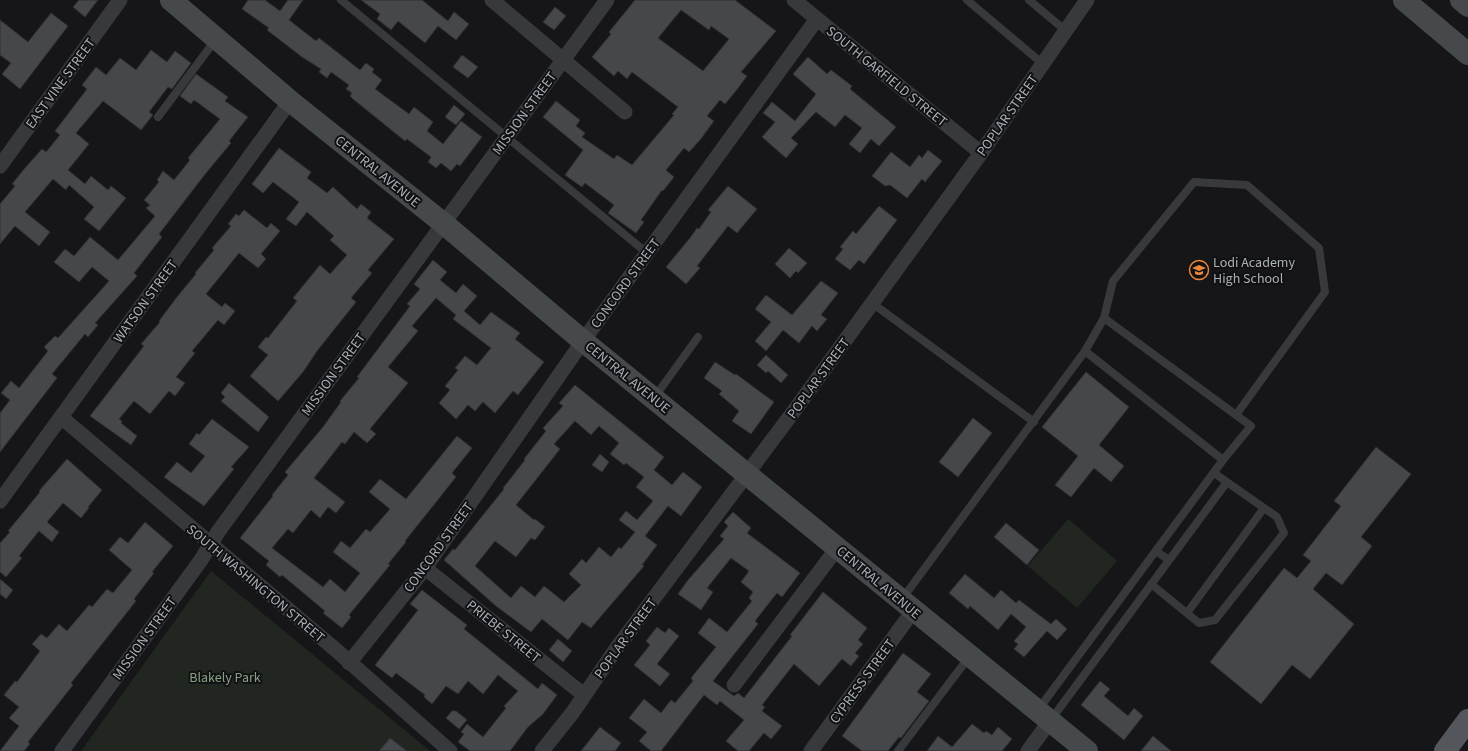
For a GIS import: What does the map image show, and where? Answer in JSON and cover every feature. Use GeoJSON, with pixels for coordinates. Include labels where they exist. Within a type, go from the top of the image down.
{"type":"FeatureCollection","features":[{"type":"Feature","properties":{"kind":"main road"},"geometry":{"type":"LineString","coordinates":[[1445,751],[1468,720]]}},
{"type":"Feature","properties":{"kind":"street","name":"EAST VINE STREET"},"geometry":{"type":"LineString","coordinates":[[0,166],[120,0]]}},
{"type":"Feature","properties":{"kind":"street","name":"CENTRAL AVENUE"},"geometry":{"type":"LineString","coordinates":[[171,0],[290,101],[443,223],[583,341],[1087,751]]}},
{"type":"Feature","properties":{"kind":"street"},"geometry":{"type":"LineString","coordinates":[[492,0],[564,59],[625,112]]}},
{"type":"Feature","properties":{"kind":"street","name":"MISSION STREET"},"geometry":{"type":"LineString","coordinates":[[62,751],[218,532],[606,0]]}},
{"type":"Feature","properties":{"kind":"street","name":"SOUTH GARFIELD STREET"},"geometry":{"type":"LineString","coordinates":[[794,0],[981,153]]}},
{"type":"Feature","properties":{"kind":"street","name":"POPLAR STREET"},"geometry":{"type":"LineString","coordinates":[[542,751],[616,649],[794,411],[981,153],[1087,0]]}},
{"type":"Feature","properties":{"kind":"street"},"geometry":{"type":"LineString","coordinates":[[1404,0],[1464,48]]}},
{"type":"Feature","properties":{"kind":"street"},"geometry":{"type":"LineString","coordinates":[[1461,0],[1468,6]]}},
{"type":"Feature","properties":{"kind":"street","name":"CONCORD STREET"},"geometry":{"type":"LineString","coordinates":[[349,663],[424,568],[583,341],[817,19]]}},
{"type":"Feature","properties":{"kind":"street","name":"WATSON STREET"},"geometry":{"type":"LineString","coordinates":[[0,501],[290,101]]}},
{"type":"Feature","properties":{"kind":"street","name":"SOUTH WASHINGTON STREET"},"geometry":{"type":"LineString","coordinates":[[61,417],[210,545],[336,650],[450,751]]}},
{"type":"Feature","properties":{"kind":"street"},"geometry":{"type":"LineString","coordinates":[[734,685],[838,547]]}},
{"type":"Feature","properties":{"kind":"street","name":"PRIEBE STREET"},"geometry":{"type":"LineString","coordinates":[[424,568],[584,695]]}},
{"type":"Feature","properties":{"kind":"street","name":"CYPRESS STREET"},"geometry":{"type":"LineString","coordinates":[[810,751],[907,606]]}},
{"type":"Feature","properties":{"kind":"street"},"geometry":{"type":"LineString","coordinates":[[1028,751],[1044,716]]}},
{"type":"Feature","properties":{"kind":"lane"},"geometry":{"type":"LineString","coordinates":[[341,0],[508,136],[647,253]]}},
{"type":"Feature","properties":{"kind":"lane"},"geometry":{"type":"LineString","coordinates":[[967,0],[1043,64]]}},
{"type":"Feature","properties":{"kind":"lane"},"geometry":{"type":"LineString","coordinates":[[1035,2],[1066,31]]}},
{"type":"Feature","properties":{"kind":"lane"},"geometry":{"type":"LineString","coordinates":[[158,117],[217,39]]}},
{"type":"Feature","properties":{"kind":"lane"},"geometry":{"type":"LineString","coordinates":[[907,606],[1034,422],[1085,352],[1104,318],[1113,281],[1194,182],[1247,185],[1320,248],[1325,292],[1236,415]]}},
{"type":"Feature","properties":{"kind":"lane"},"geometry":{"type":"LineString","coordinates":[[872,303],[1034,422]]}},
{"type":"Feature","properties":{"kind":"lane"},"geometry":{"type":"LineString","coordinates":[[1044,716],[1156,551],[1223,460],[1251,426],[1104,318]]}},
{"type":"Feature","properties":{"kind":"lane"},"geometry":{"type":"LineString","coordinates":[[654,398],[698,337]]}},
{"type":"Feature","properties":{"kind":"lane"},"geometry":{"type":"LineString","coordinates":[[1085,352],[1223,460]]}},
{"type":"Feature","properties":{"kind":"lane"},"geometry":{"type":"LineString","coordinates":[[1151,584],[1199,623],[1215,620],[1284,533],[1277,517],[1214,473]]}},
{"type":"Feature","properties":{"kind":"lane"},"geometry":{"type":"LineString","coordinates":[[1044,716],[1151,584],[1227,482]]}},
{"type":"Feature","properties":{"kind":"lane"},"geometry":{"type":"LineString","coordinates":[[1187,613],[1264,508]]}},
{"type":"Feature","properties":{"kind":"lane"},"geometry":{"type":"LineString","coordinates":[[1156,551],[1169,560]]}},
{"type":"Feature","properties":{"kind":"lane"},"geometry":{"type":"LineString","coordinates":[[898,751],[970,656]]}},
{"type":"Feature","properties":{"kind":"green space"},"geometry":{"type":"Polygon","coordinates":[[[1068,519],[1117,561],[1077,608],[1028,566],[1068,519]]]}},
{"type":"Feature","properties":{"kind":"green space","name":"Blakely Park"},"geometry":{"type":"Polygon","coordinates":[[[211,571],[430,751],[81,751],[211,571]]]}},
{"type":"Feature","properties":{"kind":"building"},"geometry":{"type":"Polygon","coordinates":[[[79,0],[98,0],[85,17],[73,7],[79,0]]]}},
{"type":"Feature","properties":{"kind":"building"},"geometry":{"type":"Polygon","coordinates":[[[248,0],[265,0],[280,11],[288,0],[303,0],[289,20],[316,41],[319,38],[360,70],[366,63],[374,69],[372,72],[382,80],[375,89],[409,114],[414,107],[433,122],[427,131],[443,144],[461,121],[482,137],[460,166],[457,164],[451,171],[441,163],[436,168],[428,162],[431,157],[407,139],[405,141],[353,99],[350,96],[352,93],[346,89],[349,85],[331,72],[327,78],[319,72],[321,69],[302,57],[267,30],[269,28],[242,9],[248,0]]]}},
{"type":"Feature","properties":{"kind":"building"},"geometry":{"type":"Polygon","coordinates":[[[361,0],[422,0],[448,21],[454,12],[469,24],[456,40],[438,26],[425,43],[398,21],[391,30],[377,19],[380,14],[361,0]]]}},
{"type":"Feature","properties":{"kind":"building"},"geometry":{"type":"Polygon","coordinates":[[[635,0],[735,0],[776,31],[741,72],[747,76],[735,92],[725,104],[720,100],[707,116],[714,121],[700,140],[689,152],[684,148],[666,170],[674,177],[663,191],[662,190],[641,220],[644,222],[636,233],[608,213],[614,205],[585,183],[582,187],[565,175],[583,150],[543,117],[556,101],[580,120],[576,126],[585,133],[582,137],[614,159],[617,155],[632,165],[674,115],[672,114],[678,107],[632,72],[627,79],[618,71],[614,76],[592,57],[611,34],[609,32],[635,0]],[[681,10],[658,38],[703,71],[729,39],[711,26],[709,30],[681,10]]]}},
{"type":"Feature","properties":{"kind":"building"},"geometry":{"type":"Polygon","coordinates":[[[555,7],[566,16],[554,30],[543,22],[555,7]]]}},
{"type":"Feature","properties":{"kind":"building"},"geometry":{"type":"Polygon","coordinates":[[[51,13],[68,26],[20,89],[2,74],[11,63],[0,55],[0,20],[28,42],[51,13]]]}},
{"type":"Feature","properties":{"kind":"building"},"geometry":{"type":"Polygon","coordinates":[[[151,50],[167,62],[175,51],[191,63],[172,89],[168,87],[149,112],[153,115],[141,130],[103,101],[76,133],[89,144],[68,170],[85,184],[91,176],[108,190],[111,186],[126,198],[99,231],[84,219],[94,207],[69,185],[66,190],[53,179],[25,212],[50,232],[39,246],[15,226],[0,244],[0,204],[15,186],[12,184],[25,168],[42,149],[46,152],[60,135],[55,131],[87,89],[82,85],[96,67],[106,75],[120,58],[136,70],[151,50]]]}},
{"type":"Feature","properties":{"kind":"building"},"geometry":{"type":"Polygon","coordinates":[[[462,55],[478,67],[468,78],[453,67],[462,55]]]}},
{"type":"Feature","properties":{"kind":"building"},"geometry":{"type":"Polygon","coordinates":[[[808,57],[827,74],[831,70],[852,86],[850,89],[896,127],[879,146],[871,139],[860,153],[849,144],[862,128],[845,115],[835,127],[816,112],[791,138],[798,144],[786,158],[762,137],[775,122],[763,113],[772,102],[795,121],[816,94],[793,74],[808,57]]]}},
{"type":"Feature","properties":{"kind":"building"},"geometry":{"type":"Polygon","coordinates":[[[196,74],[228,97],[225,101],[248,117],[229,141],[231,143],[159,234],[162,237],[134,273],[137,276],[95,323],[98,325],[88,337],[85,334],[52,374],[57,378],[0,452],[0,413],[10,400],[1,393],[11,381],[19,388],[48,351],[44,347],[55,336],[58,338],[109,281],[92,267],[79,282],[54,262],[65,249],[74,256],[90,237],[118,260],[155,216],[146,208],[150,205],[144,200],[159,182],[157,180],[163,171],[174,180],[190,160],[188,158],[220,119],[194,100],[191,104],[180,96],[196,74]]]}},
{"type":"Feature","properties":{"kind":"building"},"geometry":{"type":"Polygon","coordinates":[[[454,105],[465,114],[456,125],[445,117],[454,105]]]}},
{"type":"Feature","properties":{"kind":"building"},"geometry":{"type":"Polygon","coordinates":[[[279,148],[311,172],[307,178],[327,193],[333,187],[357,209],[361,204],[371,212],[367,218],[394,239],[368,270],[372,273],[351,298],[356,302],[317,351],[303,372],[278,401],[250,376],[268,355],[258,347],[266,337],[268,338],[297,301],[293,298],[320,265],[330,274],[347,255],[330,240],[334,236],[307,212],[296,226],[286,219],[299,202],[273,182],[263,193],[252,184],[279,148]]]}},
{"type":"Feature","properties":{"kind":"building"},"geometry":{"type":"Polygon","coordinates":[[[928,150],[942,161],[925,182],[922,179],[907,198],[890,185],[885,186],[872,176],[891,152],[910,167],[919,155],[922,158],[928,150]]]}},
{"type":"Feature","properties":{"kind":"building"},"geometry":{"type":"Polygon","coordinates":[[[728,186],[757,209],[737,233],[728,226],[697,266],[700,268],[686,284],[666,267],[697,228],[699,229],[711,212],[708,210],[728,186]]]}},
{"type":"Feature","properties":{"kind":"building"},"geometry":{"type":"Polygon","coordinates":[[[879,206],[897,220],[864,264],[859,260],[850,270],[835,259],[843,249],[840,247],[853,231],[856,234],[879,206]]]}},
{"type":"Feature","properties":{"kind":"building"},"geometry":{"type":"Polygon","coordinates":[[[244,210],[267,228],[271,223],[280,231],[261,254],[266,259],[258,268],[239,253],[206,294],[222,307],[225,303],[235,311],[224,325],[218,320],[192,351],[195,353],[176,377],[185,383],[175,396],[169,391],[150,414],[134,401],[119,419],[122,421],[121,423],[137,436],[131,445],[90,416],[144,346],[141,344],[160,322],[159,321],[177,297],[196,274],[195,273],[214,250],[212,248],[231,226],[228,224],[236,214],[239,216],[244,210]]]}},
{"type":"Feature","properties":{"kind":"building"},"geometry":{"type":"Polygon","coordinates":[[[789,248],[807,263],[798,273],[796,271],[790,278],[775,264],[789,248]]]}},
{"type":"Feature","properties":{"kind":"building"},"geometry":{"type":"Polygon","coordinates":[[[433,260],[447,272],[440,280],[456,293],[463,284],[477,296],[464,311],[480,325],[491,312],[520,333],[515,339],[544,362],[518,395],[513,391],[495,413],[483,402],[475,411],[468,405],[456,419],[439,403],[450,390],[445,386],[458,370],[455,368],[465,356],[477,365],[491,348],[453,319],[456,315],[436,298],[412,326],[418,331],[388,367],[408,383],[370,429],[376,434],[367,443],[354,432],[345,444],[342,442],[314,478],[345,502],[336,513],[328,507],[320,518],[311,510],[293,533],[288,529],[272,548],[323,587],[330,579],[345,592],[360,573],[333,552],[341,541],[350,548],[366,529],[370,532],[390,509],[369,492],[380,479],[406,499],[457,436],[472,448],[452,473],[456,477],[405,541],[406,542],[388,564],[390,565],[349,615],[351,617],[342,628],[323,613],[325,611],[282,575],[280,577],[266,565],[269,561],[240,538],[288,475],[285,472],[323,427],[341,402],[340,401],[359,378],[357,377],[410,306],[407,304],[420,289],[414,284],[433,260]]]}},
{"type":"Feature","properties":{"kind":"building"},"geometry":{"type":"Polygon","coordinates":[[[821,281],[838,293],[821,315],[827,319],[817,331],[812,326],[799,343],[783,330],[766,351],[755,341],[771,322],[755,309],[766,295],[792,315],[821,281]]]}},
{"type":"Feature","properties":{"kind":"building"},"geometry":{"type":"Polygon","coordinates":[[[766,355],[788,375],[781,383],[768,371],[766,373],[757,365],[766,355]]]}},
{"type":"Feature","properties":{"kind":"building"},"geometry":{"type":"Polygon","coordinates":[[[715,362],[735,375],[736,374],[774,402],[751,434],[732,421],[739,411],[719,394],[722,391],[704,378],[715,362]]]}},
{"type":"Feature","properties":{"kind":"building"},"geometry":{"type":"Polygon","coordinates":[[[1086,372],[1129,407],[1099,445],[1124,466],[1111,482],[1094,468],[1071,497],[1055,485],[1078,456],[1042,427],[1086,372]]]}},
{"type":"Feature","properties":{"kind":"building"},"geometry":{"type":"Polygon","coordinates":[[[229,383],[269,417],[258,432],[221,401],[225,397],[221,393],[229,383]]]}},
{"type":"Feature","properties":{"kind":"building"},"geometry":{"type":"Polygon","coordinates":[[[575,385],[664,457],[654,470],[672,485],[683,472],[702,487],[681,516],[668,506],[645,536],[657,545],[642,565],[644,566],[591,628],[582,622],[568,640],[542,619],[531,632],[496,606],[444,560],[453,549],[455,550],[504,489],[503,488],[525,460],[524,459],[546,431],[543,428],[563,406],[559,403],[575,385]],[[575,421],[554,444],[560,449],[516,505],[545,527],[535,540],[531,538],[516,557],[495,541],[475,566],[511,598],[521,586],[535,597],[544,586],[564,602],[581,585],[569,574],[582,559],[586,563],[599,547],[611,557],[619,547],[621,549],[635,532],[619,520],[626,511],[637,520],[653,501],[636,487],[644,477],[626,463],[624,465],[610,454],[619,443],[599,426],[591,435],[575,421]]]}},
{"type":"Feature","properties":{"kind":"building"},"geometry":{"type":"Polygon","coordinates":[[[973,418],[992,433],[958,477],[939,462],[973,418]]]}},
{"type":"Feature","properties":{"kind":"building"},"geometry":{"type":"Polygon","coordinates":[[[212,419],[249,447],[231,467],[234,469],[204,506],[164,477],[177,462],[191,473],[205,456],[189,444],[197,433],[199,435],[212,419]]]}},
{"type":"Feature","properties":{"kind":"building"},"geometry":{"type":"Polygon","coordinates":[[[1376,447],[1411,474],[1361,537],[1372,546],[1342,585],[1326,573],[1313,589],[1354,624],[1310,679],[1292,665],[1261,704],[1210,662],[1284,568],[1297,578],[1311,561],[1303,555],[1341,506],[1334,501],[1376,447]]]}},
{"type":"Feature","properties":{"kind":"building"},"geometry":{"type":"Polygon","coordinates":[[[600,454],[609,462],[602,472],[592,465],[600,454]]]}},
{"type":"Feature","properties":{"kind":"building"},"geometry":{"type":"Polygon","coordinates":[[[67,459],[102,490],[81,518],[63,503],[47,522],[59,532],[52,542],[39,531],[19,556],[22,558],[6,577],[0,572],[0,543],[40,492],[39,491],[67,459]]]}},
{"type":"Feature","properties":{"kind":"building"},"geometry":{"type":"Polygon","coordinates":[[[733,512],[751,528],[747,533],[800,573],[782,597],[777,593],[755,621],[758,624],[713,681],[734,696],[738,693],[744,698],[792,636],[790,635],[823,592],[867,628],[858,640],[863,644],[855,653],[859,656],[851,666],[842,659],[819,686],[794,664],[762,705],[765,707],[762,711],[782,726],[771,739],[764,733],[749,751],[738,751],[726,741],[744,720],[720,701],[717,705],[704,695],[661,751],[651,751],[639,741],[647,732],[629,718],[644,699],[661,713],[671,700],[675,703],[693,681],[691,678],[716,647],[698,633],[709,618],[727,632],[752,601],[749,598],[753,592],[741,582],[749,571],[731,558],[707,588],[713,592],[701,610],[678,594],[688,580],[724,539],[720,536],[728,526],[724,522],[733,512]]]}},
{"type":"Feature","properties":{"kind":"building"},"geometry":{"type":"Polygon","coordinates":[[[145,522],[173,546],[152,572],[154,573],[134,599],[136,601],[71,683],[73,685],[28,742],[30,744],[24,751],[0,751],[19,726],[9,718],[19,707],[4,695],[15,681],[17,682],[40,651],[32,644],[41,634],[47,638],[59,624],[67,631],[89,605],[92,607],[107,589],[113,593],[132,570],[109,550],[120,537],[128,543],[145,522]]]}},
{"type":"Feature","properties":{"kind":"building"},"geometry":{"type":"Polygon","coordinates":[[[1006,523],[1039,550],[1027,565],[994,537],[1006,523]]]}},
{"type":"Feature","properties":{"kind":"building"},"geometry":{"type":"Polygon","coordinates":[[[965,574],[994,598],[1001,590],[1016,603],[1019,600],[1051,624],[1056,619],[1067,629],[1057,640],[1047,631],[1024,657],[1014,649],[1018,644],[1014,641],[1026,627],[1011,614],[998,630],[970,606],[968,609],[949,593],[965,574]]]}},
{"type":"Feature","properties":{"kind":"building"},"geometry":{"type":"Polygon","coordinates":[[[0,579],[13,590],[6,599],[0,594],[0,579]]]}},
{"type":"Feature","properties":{"kind":"building"},"geometry":{"type":"Polygon","coordinates":[[[422,590],[467,625],[464,629],[538,689],[542,683],[557,695],[543,714],[528,727],[510,751],[470,751],[458,742],[464,734],[461,732],[467,724],[483,737],[506,708],[504,706],[518,691],[498,675],[483,694],[468,681],[458,694],[446,686],[432,704],[424,697],[425,695],[396,673],[392,678],[375,665],[418,610],[410,604],[422,590]]]}},
{"type":"Feature","properties":{"kind":"building"},"geometry":{"type":"Polygon","coordinates":[[[657,627],[665,633],[669,628],[679,636],[657,664],[670,674],[660,686],[634,665],[650,645],[646,641],[657,627]]]}},
{"type":"Feature","properties":{"kind":"building"},"geometry":{"type":"Polygon","coordinates":[[[558,639],[572,651],[563,662],[549,650],[558,639]]]}},
{"type":"Feature","properties":{"kind":"building"},"geometry":{"type":"Polygon","coordinates":[[[903,653],[931,674],[917,692],[929,701],[901,738],[899,737],[888,751],[862,751],[842,736],[903,653]]]}},
{"type":"Feature","properties":{"kind":"building"},"geometry":{"type":"Polygon","coordinates":[[[1100,681],[1110,689],[1104,696],[1128,716],[1134,708],[1143,716],[1124,740],[1081,705],[1100,681]]]}},
{"type":"Feature","properties":{"kind":"building"},"geometry":{"type":"Polygon","coordinates":[[[452,711],[456,711],[467,720],[459,729],[446,718],[452,711]]]}},
{"type":"Feature","properties":{"kind":"building"},"geometry":{"type":"Polygon","coordinates":[[[972,724],[984,733],[986,731],[992,735],[998,727],[1012,739],[1002,751],[927,751],[938,736],[952,747],[972,724]]]}},
{"type":"Feature","properties":{"kind":"building"},"geometry":{"type":"Polygon","coordinates":[[[600,727],[621,743],[615,751],[581,751],[600,727]]]}},
{"type":"Feature","properties":{"kind":"building"},"geometry":{"type":"Polygon","coordinates":[[[1153,736],[1171,751],[1141,751],[1153,736]]]}},
{"type":"Feature","properties":{"kind":"building"},"geometry":{"type":"Polygon","coordinates":[[[390,738],[407,751],[379,751],[390,738]]]}},
{"type":"Feature","properties":{"kind":"place","name":"Lodi Academy High School"},"geometry":{"type":"Point","coordinates":[1199,270]}}]}
